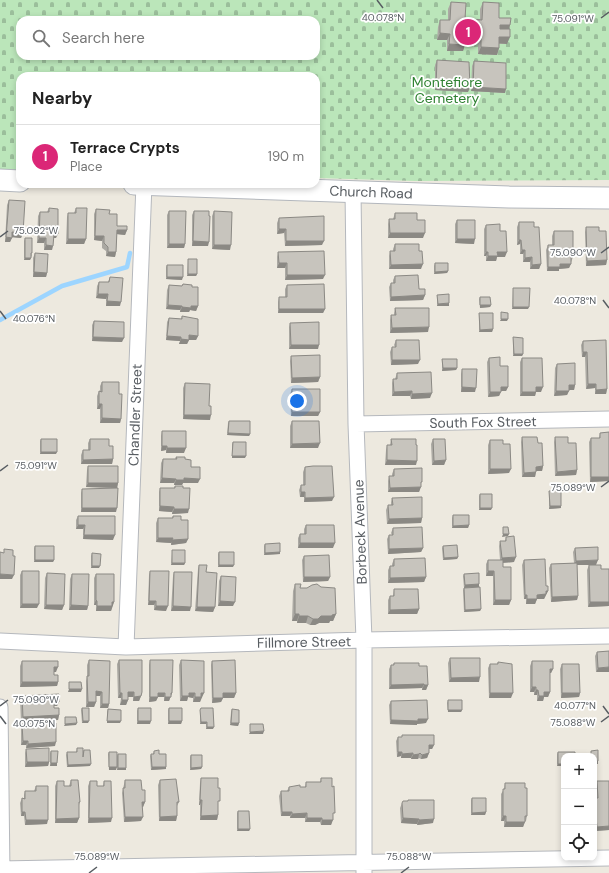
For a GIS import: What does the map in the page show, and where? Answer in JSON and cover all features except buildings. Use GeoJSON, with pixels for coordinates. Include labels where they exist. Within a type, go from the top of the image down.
{"type":"FeatureCollection","features":[{"type":"Feature","properties":{"kind":"street"},"geometry":{"type":"LineString","coordinates":[[0,180],[16,181]]}},
{"type":"Feature","properties":{"kind":"street","name":"Chandler Street"},"geometry":{"type":"LineString","coordinates":[[126,646],[144,188]]}},
{"type":"Feature","properties":{"kind":"street","name":"Church Road"},"geometry":{"type":"LineString","coordinates":[[263,188],[509,197],[609,198]]}},
{"type":"Feature","properties":{"kind":"street","name":"Borbeck Avenue"},"geometry":{"type":"LineString","coordinates":[[353,191],[356,424],[364,640],[364,868]]}},
{"type":"Feature","properties":{"kind":"street","name":"South Fox Street"},"geometry":{"type":"LineString","coordinates":[[356,424],[609,419]]}},
{"type":"Feature","properties":{"kind":"street","name":"Fillmore Street"},"geometry":{"type":"LineString","coordinates":[[0,641],[126,646],[609,636]]}},
{"type":"Feature","properties":{"kind":"street"},"geometry":{"type":"LineString","coordinates":[[0,707],[2,870],[364,868],[609,858]]}},
{"type":"Feature","properties":{"kind":"green space","name":"Montefiore Cemetery"},"geometry":{"type":"Polygon","coordinates":[[[0,0],[609,0],[609,180],[415,181],[320,178],[320,72],[16,72],[16,171],[0,170],[0,0]]]}},
{"type":"Feature","properties":{"kind":"waterway"},"geometry":{"type":"LineString","coordinates":[[0,320],[62,286],[127,267],[130,253]]}},
{"type":"Feature","properties":{"kind":"place","name":"Terrace Crypts"},"geometry":{"type":"Point","coordinates":[468,32]}}]}
